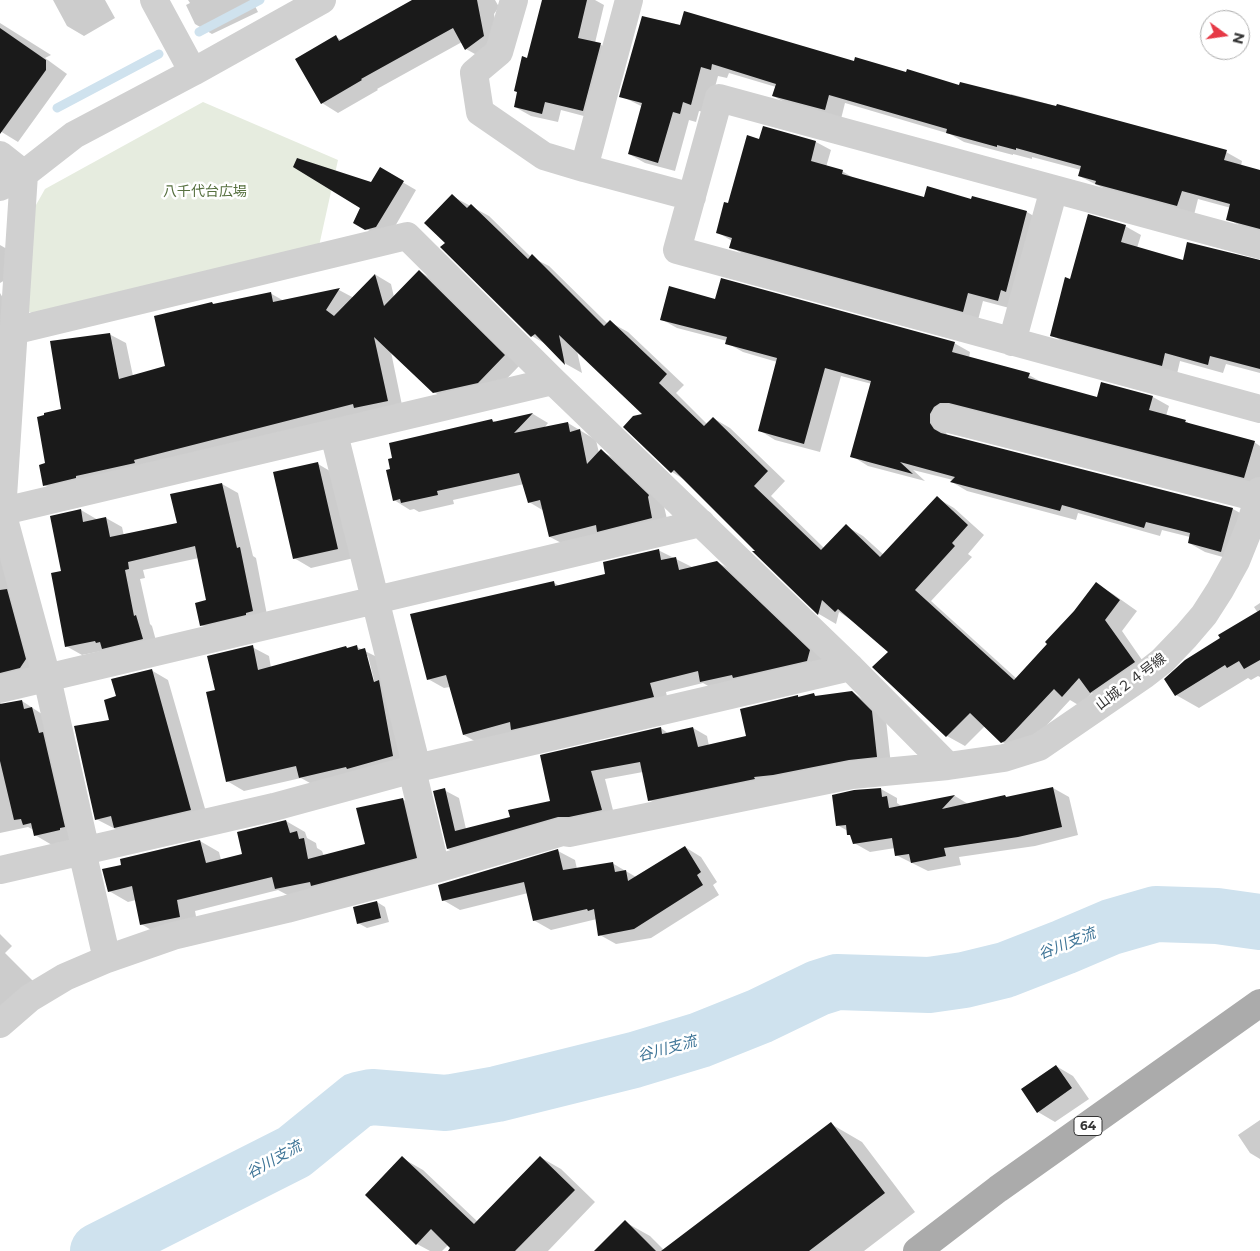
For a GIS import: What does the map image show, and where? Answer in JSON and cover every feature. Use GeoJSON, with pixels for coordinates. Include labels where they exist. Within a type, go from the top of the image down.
{"type":"FeatureCollection","features":[{"type":"Feature","properties":{"kind":"main road","name":"64"},"geometry":{"type":"LineString","coordinates":[[917,1251],[998,1189],[1260,1003]]}},
{"type":"Feature","properties":{"kind":"street"},"geometry":{"type":"LineString","coordinates":[[154,0],[193,72]]}},
{"type":"Feature","properties":{"kind":"street"},"geometry":{"type":"LineString","coordinates":[[0,187],[24,174],[74,134],[193,72],[322,0]]}},
{"type":"Feature","properties":{"kind":"street"},"geometry":{"type":"LineString","coordinates":[[514,0],[499,52],[474,72],[480,112],[544,156],[692,197]]}},
{"type":"Feature","properties":{"kind":"street"},"geometry":{"type":"LineString","coordinates":[[584,168],[629,0]]}},
{"type":"Feature","properties":{"kind":"street"},"geometry":{"type":"LineString","coordinates":[[1260,245],[719,98],[678,250],[1260,408]]}},
{"type":"Feature","properties":{"kind":"street"},"geometry":{"type":"LineString","coordinates":[[0,155],[24,174]]}},
{"type":"Feature","properties":{"kind":"street"},"geometry":{"type":"LineString","coordinates":[[24,174],[13,331],[4,400],[1,512],[47,678],[108,959]]}},
{"type":"Feature","properties":{"kind":"street"},"geometry":{"type":"LineString","coordinates":[[1012,342],[1054,189]]}},
{"type":"Feature","properties":{"kind":"street"},"geometry":{"type":"LineString","coordinates":[[13,331],[406,236],[552,381],[850,667],[948,766]]}},
{"type":"Feature","properties":{"kind":"street"},"geometry":{"type":"LineString","coordinates":[[1,512],[552,381]]}},
{"type":"Feature","properties":{"kind":"street"},"geometry":{"type":"LineString","coordinates":[[944,418],[1259,495]]}},
{"type":"Feature","properties":{"kind":"street"},"geometry":{"type":"LineString","coordinates":[[334,434],[375,601],[436,869]]}},
{"type":"Feature","properties":{"kind":"street","name":"山城２４号線"},"geometry":{"type":"LineString","coordinates":[[0,1024],[30,998],[65,977],[108,959],[173,936],[287,909],[436,869],[562,832],[569,833],[852,775],[948,766],[1004,758],[1039,747],[1162,661],[1204,614],[1220,590],[1236,560],[1250,526],[1259,495]]}},
{"type":"Feature","properties":{"kind":"street"},"geometry":{"type":"LineString","coordinates":[[0,689],[701,523]]}},
{"type":"Feature","properties":{"kind":"street"},"geometry":{"type":"LineString","coordinates":[[2,872],[274,807],[414,769],[850,667]]}},
{"type":"Feature","properties":{"kind":"green space","name":"八千代台広場"},"geometry":{"type":"Polygon","coordinates":[[[203,102],[338,160],[319,246],[32,313],[25,310],[32,212],[45,189],[203,102]]]}},
{"type":"Feature","properties":{"kind":"building"},"geometry":{"type":"Polygon","coordinates":[[[412,0],[477,0],[484,36],[465,50],[453,28],[361,79],[321,104],[295,59],[336,35],[339,41],[412,0]]]}},
{"type":"Feature","properties":{"kind":"building"},"geometry":{"type":"Polygon","coordinates":[[[542,0],[587,0],[578,38],[601,43],[583,111],[545,102],[542,114],[514,107],[517,92],[514,91],[522,56],[527,58],[542,0]]]}},
{"type":"Feature","properties":{"kind":"building"},"geometry":{"type":"Polygon","coordinates":[[[684,11],[854,61],[855,57],[906,72],[907,69],[959,85],[960,82],[1056,106],[1057,104],[1227,150],[1224,160],[1260,170],[1260,229],[1226,220],[1230,204],[1182,191],[1177,206],[1095,184],[1096,181],[1078,176],[1081,166],[1016,148],[1016,150],[997,145],[997,147],[946,133],[947,129],[829,95],[825,110],[772,96],[776,84],[712,64],[711,70],[701,67],[691,105],[683,102],[680,114],[673,112],[658,163],[628,154],[642,103],[619,97],[642,16],[680,25],[684,11]]]}},
{"type":"Feature","properties":{"kind":"building"},"geometry":{"type":"Polygon","coordinates":[[[0,28],[46,60],[46,70],[0,134],[0,28]]]}},
{"type":"Feature","properties":{"kind":"building"},"geometry":{"type":"Polygon","coordinates":[[[763,126],[816,141],[811,161],[843,170],[842,174],[924,197],[927,186],[971,199],[972,196],[1027,211],[1006,292],[1001,290],[998,301],[968,293],[963,312],[729,248],[732,238],[716,233],[724,202],[728,203],[747,135],[759,139],[763,126]]]}},
{"type":"Feature","properties":{"kind":"building"},"geometry":{"type":"Polygon","coordinates":[[[297,158],[371,182],[380,167],[404,181],[376,227],[365,230],[353,223],[360,208],[293,167],[297,158]]]}},
{"type":"Feature","properties":{"kind":"building"},"geometry":{"type":"Polygon","coordinates":[[[452,194],[467,208],[471,204],[528,259],[532,254],[604,326],[610,320],[667,374],[659,383],[704,426],[713,417],[768,471],[754,486],[821,550],[846,524],[880,557],[937,496],[968,525],[952,543],[955,546],[915,590],[1014,680],[1047,644],[1045,642],[1074,611],[1096,582],[1120,600],[1105,620],[1135,662],[1090,693],[1079,678],[1062,697],[1054,689],[1001,743],[970,713],[946,737],[872,667],[888,652],[838,609],[835,612],[822,600],[818,615],[752,551],[755,551],[674,470],[671,473],[623,427],[633,416],[642,414],[559,335],[565,365],[535,334],[531,337],[440,247],[445,243],[424,223],[452,194]]]}},
{"type":"Feature","properties":{"kind":"building"},"geometry":{"type":"Polygon","coordinates":[[[1088,214],[1126,225],[1121,242],[1183,260],[1187,242],[1260,260],[1260,369],[1210,356],[1208,365],[1165,353],[1162,366],[1050,336],[1065,277],[1070,279],[1088,214]]]}},
{"type":"Feature","properties":{"kind":"building"},"geometry":{"type":"Polygon","coordinates":[[[419,270],[505,355],[478,383],[433,393],[374,337],[388,401],[354,408],[353,404],[134,460],[135,463],[76,476],[76,478],[43,486],[39,465],[45,463],[37,417],[44,415],[44,413],[61,409],[50,341],[110,333],[119,379],[165,366],[154,316],[212,302],[213,304],[271,292],[273,302],[340,288],[326,310],[334,316],[375,274],[384,306],[419,270]]]}},
{"type":"Feature","properties":{"kind":"building"},"geometry":{"type":"Polygon","coordinates":[[[721,278],[955,342],[952,352],[1030,373],[1028,378],[1097,397],[1101,382],[1153,396],[1149,410],[1255,441],[1244,478],[949,403],[940,403],[934,407],[930,414],[930,423],[934,429],[941,433],[1233,508],[1221,552],[1188,543],[1190,533],[1146,522],[1144,528],[1062,505],[1060,511],[950,482],[955,477],[900,462],[913,474],[850,457],[871,381],[825,368],[804,444],[758,431],[777,358],[725,344],[727,337],[660,320],[669,286],[715,299],[721,278]]]}},
{"type":"Feature","properties":{"kind":"building"},"geometry":{"type":"Polygon","coordinates":[[[533,413],[514,433],[568,422],[570,432],[580,429],[587,464],[601,449],[649,495],[652,518],[597,532],[596,525],[549,537],[540,500],[528,503],[519,473],[437,491],[438,495],[401,503],[400,499],[393,501],[386,470],[390,469],[388,459],[392,458],[389,443],[492,419],[493,422],[533,413]]]}},
{"type":"Feature","properties":{"kind":"building"},"geometry":{"type":"Polygon","coordinates":[[[318,462],[338,549],[293,559],[273,472],[318,462]]]}},
{"type":"Feature","properties":{"kind":"building"},"geometry":{"type":"Polygon","coordinates":[[[222,483],[237,548],[240,547],[253,611],[246,613],[246,615],[200,626],[195,603],[206,600],[195,546],[128,562],[129,569],[125,570],[134,616],[136,615],[143,639],[102,649],[100,642],[96,643],[95,641],[65,647],[51,573],[61,571],[50,516],[81,509],[83,522],[106,517],[110,537],[177,523],[170,494],[222,483]]]}},
{"type":"Feature","properties":{"kind":"building"},"geometry":{"type":"Polygon","coordinates":[[[659,549],[661,560],[676,557],[679,570],[717,561],[810,650],[807,661],[733,678],[732,675],[700,682],[698,671],[650,683],[654,697],[511,730],[510,722],[463,735],[446,675],[427,680],[410,614],[554,581],[555,586],[605,574],[603,562],[659,549]]]}},
{"type":"Feature","properties":{"kind":"building"},"geometry":{"type":"Polygon","coordinates":[[[7,589],[26,659],[20,668],[0,673],[0,590],[7,589]]]}},
{"type":"Feature","properties":{"kind":"building"},"geometry":{"type":"Polygon","coordinates":[[[1260,610],[1260,660],[1244,669],[1239,661],[1227,668],[1225,665],[1175,696],[1164,679],[1185,660],[1220,638],[1218,635],[1260,610]]]}},
{"type":"Feature","properties":{"kind":"building"},"geometry":{"type":"Polygon","coordinates":[[[253,645],[258,670],[346,646],[347,648],[357,645],[358,650],[365,648],[374,682],[379,680],[393,756],[347,769],[346,767],[299,778],[296,766],[226,782],[206,692],[215,690],[207,656],[253,645]]]}},
{"type":"Feature","properties":{"kind":"building"},"geometry":{"type":"Polygon","coordinates":[[[152,669],[191,810],[114,828],[111,816],[95,820],[74,726],[109,720],[104,700],[116,696],[111,679],[152,669]]]}},
{"type":"Feature","properties":{"kind":"building"},"geometry":{"type":"Polygon","coordinates":[[[852,691],[872,711],[877,757],[849,760],[754,777],[755,779],[648,801],[640,762],[591,771],[602,810],[569,817],[558,817],[447,849],[433,791],[445,788],[455,831],[510,817],[508,810],[550,801],[540,755],[661,727],[662,734],[693,727],[698,747],[746,736],[740,709],[798,695],[798,697],[814,693],[815,696],[852,691]]]}},
{"type":"Feature","properties":{"kind":"building"},"geometry":{"type":"Polygon","coordinates":[[[22,700],[24,709],[32,707],[39,733],[43,732],[65,827],[34,836],[31,823],[23,825],[21,819],[14,820],[0,761],[0,704],[22,700]]]}},
{"type":"Feature","properties":{"kind":"building"},"geometry":{"type":"Polygon","coordinates":[[[1053,787],[1062,827],[1018,837],[944,848],[946,856],[911,863],[909,854],[895,856],[892,838],[853,844],[850,835],[847,835],[846,825],[836,826],[832,795],[854,790],[881,788],[882,797],[887,796],[889,808],[955,795],[942,809],[1053,787]]]}},
{"type":"Feature","properties":{"kind":"building"},"geometry":{"type":"Polygon","coordinates":[[[403,798],[417,858],[311,886],[310,882],[275,889],[272,877],[177,900],[180,917],[140,925],[132,886],[108,892],[102,869],[121,865],[120,859],[200,840],[206,863],[242,854],[237,832],[286,820],[290,833],[297,831],[299,839],[304,838],[308,859],[365,844],[356,808],[403,798]]]}},
{"type":"Feature","properties":{"kind":"building"},"geometry":{"type":"Polygon","coordinates":[[[685,846],[701,872],[697,875],[703,885],[634,929],[598,936],[594,909],[533,921],[524,882],[442,901],[438,885],[558,849],[563,870],[613,862],[615,872],[626,870],[628,881],[685,846]]]}},
{"type":"Feature","properties":{"kind":"building"},"geometry":{"type":"Polygon","coordinates":[[[377,901],[381,918],[357,924],[353,907],[377,901]]]}},
{"type":"Feature","properties":{"kind":"building"},"geometry":{"type":"Polygon","coordinates":[[[1056,1065],[1072,1088],[1037,1113],[1021,1089],[1056,1065]]]}},
{"type":"Feature","properties":{"kind":"building"},"geometry":{"type":"Polygon","coordinates":[[[831,1122],[885,1193],[809,1251],[661,1251],[831,1122]]]}},
{"type":"Feature","properties":{"kind":"building"},"geometry":{"type":"Polygon","coordinates":[[[402,1156],[474,1224],[540,1156],[575,1190],[515,1251],[448,1251],[450,1248],[431,1229],[416,1245],[365,1195],[402,1156]]]}},
{"type":"Feature","properties":{"kind":"building"},"geometry":{"type":"Polygon","coordinates":[[[625,1220],[656,1251],[594,1251],[625,1220]]]}},
{"type":"Feature","properties":{"kind":"waterway"},"geometry":{"type":"LineString","coordinates":[[199,32],[260,0]]}},
{"type":"Feature","properties":{"kind":"waterway"},"geometry":{"type":"LineString","coordinates":[[57,108],[159,54]]}},
{"type":"Feature","properties":{"kind":"waterway","name":"谷川支流"},"geometry":{"type":"LineString","coordinates":[[98,1251],[294,1152],[358,1100],[372,1097],[446,1103],[497,1094],[634,1060],[700,1040],[760,1016],[818,988],[837,982],[929,985],[964,980],[1005,970],[1111,927],[1156,914],[1217,916],[1260,922]]}}]}
